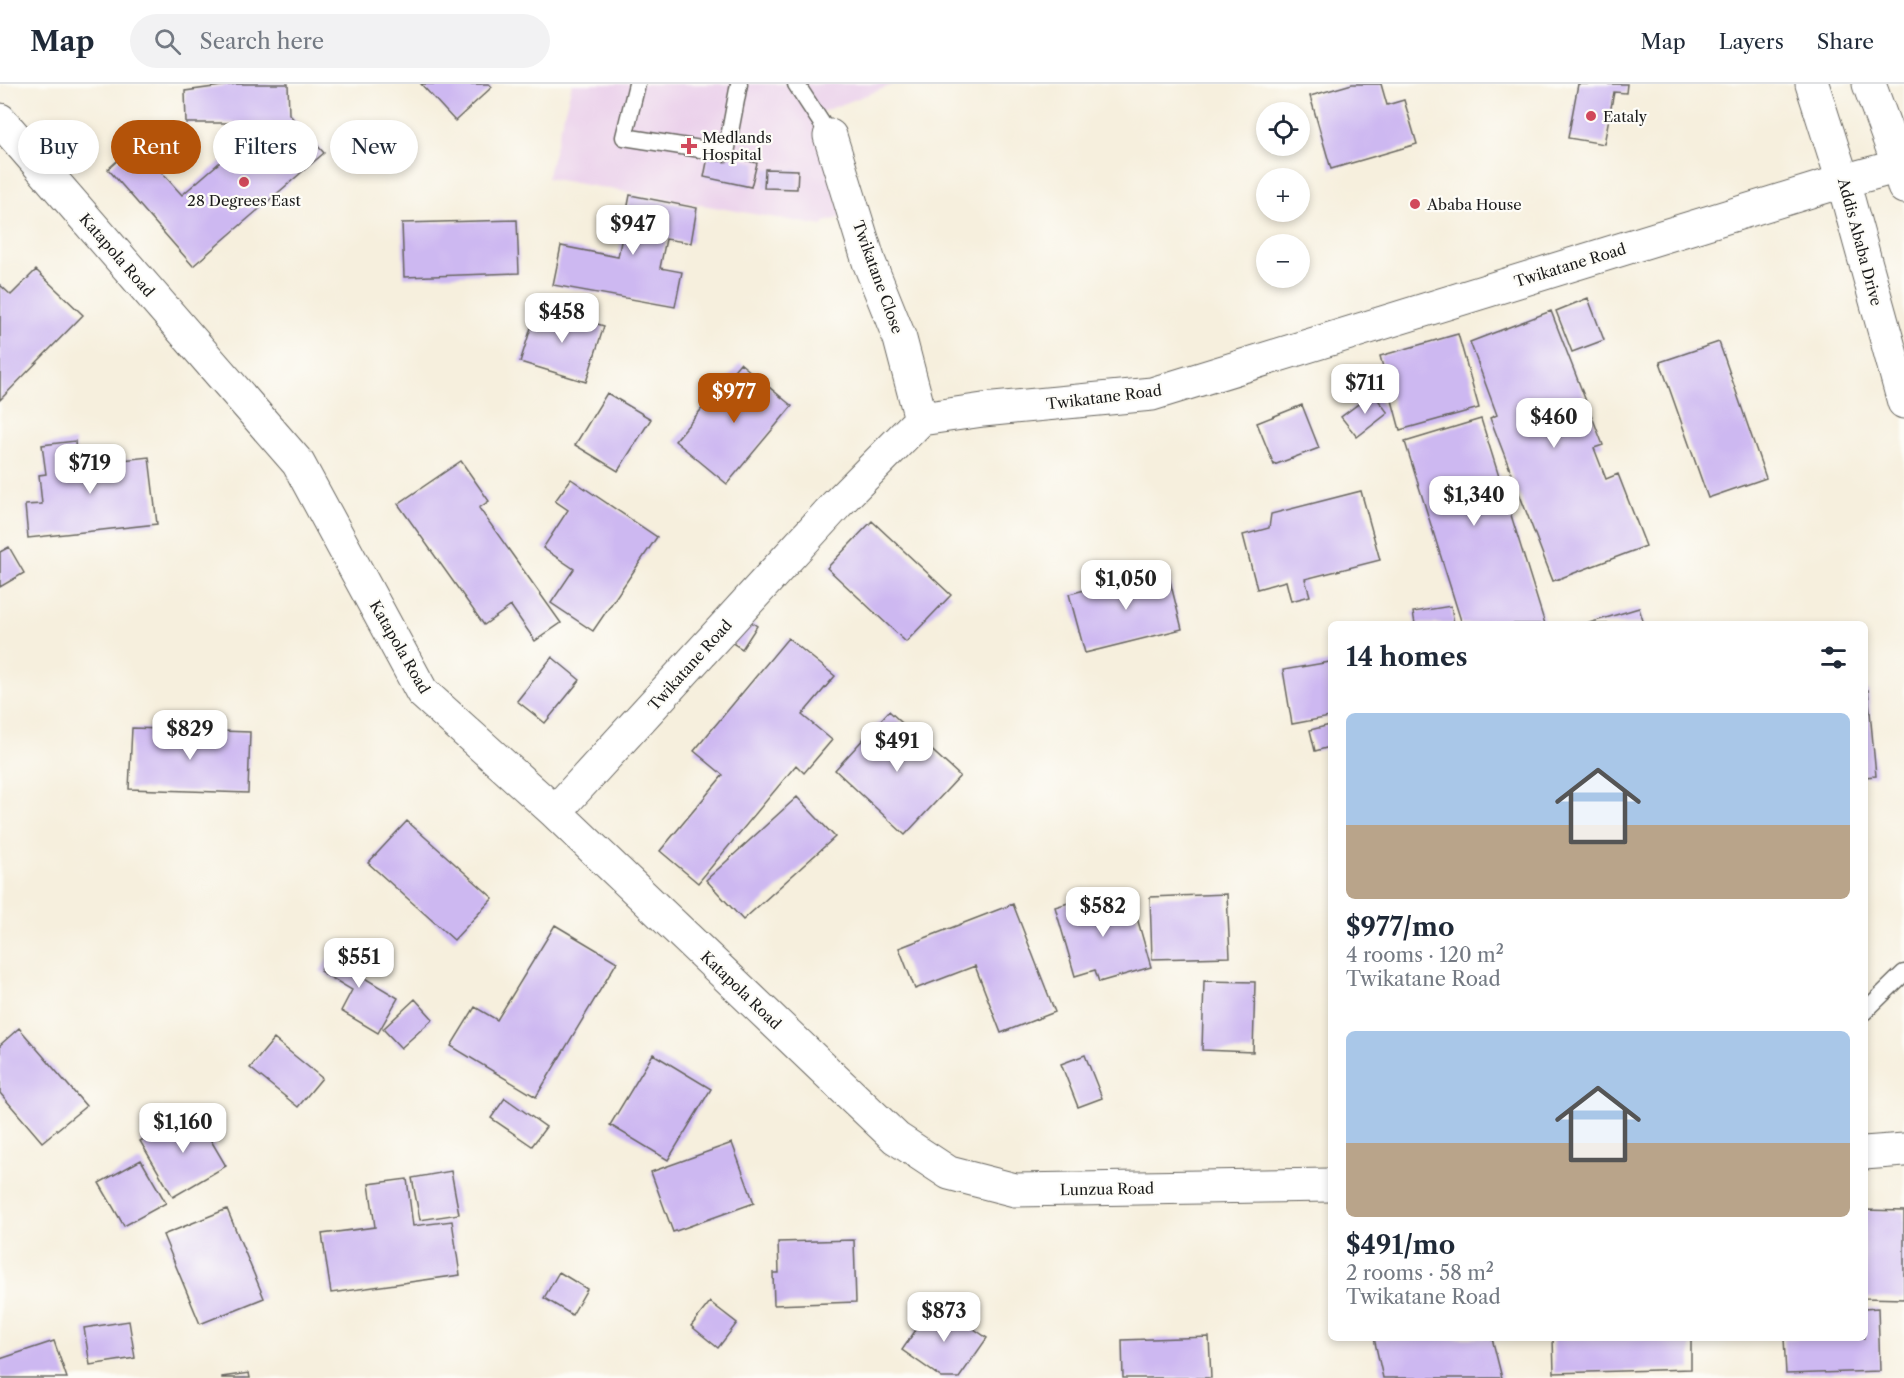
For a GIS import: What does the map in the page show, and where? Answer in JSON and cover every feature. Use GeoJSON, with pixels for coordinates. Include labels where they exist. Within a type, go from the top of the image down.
{"type":"FeatureCollection","features":[{"type":"Feature","properties":{"kind":"street","name":"Addis Ababa Drive"},"geometry":{"type":"LineString","coordinates":[[1812,84],[1844,181],[1904,402]]}},
{"type":"Feature","properties":{"kind":"street"},"geometry":{"type":"LineString","coordinates":[[1869,84],[1901,176]]}},
{"type":"Feature","properties":{"kind":"street","name":"Katapola Road"},"geometry":{"type":"LineString","coordinates":[[0,120],[298,463],[422,692],[555,812],[896,1138]]}},
{"type":"Feature","properties":{"kind":"street","name":"Twikatane Close"},"geometry":{"type":"LineString","coordinates":[[830,136],[869,262],[900,339],[921,419]]}},
{"type":"Feature","properties":{"kind":"street","name":"Twikatane Road"},"geometry":{"type":"LineString","coordinates":[[555,812],[836,505],[921,419],[983,410],[1152,394],[1844,181],[1901,176]]}},
{"type":"Feature","properties":{"kind":"street","name":"Lunzua Road"},"geometry":{"type":"LineString","coordinates":[[896,1138],[949,1173],[1015,1191],[1328,1185]]}},
{"type":"Feature","properties":{"kind":"street"},"geometry":{"type":"LineString","coordinates":[[1868,1153],[1904,1150]]}},
{"type":"Feature","properties":{"kind":"lane"},"geometry":{"type":"LineString","coordinates":[[637,84],[624,137],[726,153],[739,84]]}},
{"type":"Feature","properties":{"kind":"lane"},"geometry":{"type":"LineString","coordinates":[[796,84],[830,136]]}},
{"type":"Feature","properties":{"kind":"lane"},"geometry":{"type":"LineString","coordinates":[[1868,1008],[1904,973]]}},
{"type":"Feature","properties":{"kind":"shaded area","name":"Medlands Hospital"},"geometry":{"type":"Polygon","coordinates":[[[572,84],[895,84],[814,115],[842,217],[825,222],[823,226],[547,178],[572,84]]]}},
{"type":"Feature","properties":{"kind":"building","name":"28 Degrees East"},"geometry":{"type":"Polygon","coordinates":[[[236,84],[288,84],[289,114],[294,120],[213,120],[213,123],[201,123],[201,120],[186,120],[185,91],[236,84]]]}},
{"type":"Feature","properties":{"kind":"building"},"geometry":{"type":"Polygon","coordinates":[[[421,84],[489,84],[492,87],[455,121],[421,84]]]}},
{"type":"Feature","properties":{"kind":"building"},"geometry":{"type":"Polygon","coordinates":[[[1352,84],[1381,84],[1387,105],[1404,100],[1417,144],[1331,169],[1310,96],[1352,84]]]}},
{"type":"Feature","properties":{"kind":"building","name":"Eataly"},"geometry":{"type":"Polygon","coordinates":[[[1578,84],[1627,84],[1626,93],[1614,92],[1604,144],[1568,138],[1578,84]]]}},
{"type":"Feature","properties":{"kind":"building","name":"28 Degrees East"},"geometry":{"type":"Polygon","coordinates":[[[318,146],[324,153],[318,158],[318,146]]]}},
{"type":"Feature","properties":{"kind":"building"},"geometry":{"type":"Polygon","coordinates":[[[709,152],[757,163],[751,187],[704,177],[709,152]]]}},
{"type":"Feature","properties":{"kind":"building","name":"28 Degrees East"},"geometry":{"type":"Polygon","coordinates":[[[213,168],[213,174],[300,174],[193,266],[112,174],[163,174],[182,195],[213,168]]]}},
{"type":"Feature","properties":{"kind":"building"},"geometry":{"type":"Polygon","coordinates":[[[765,169],[798,170],[797,189],[764,188],[765,169]]]}},
{"type":"Feature","properties":{"kind":"building"},"geometry":{"type":"Polygon","coordinates":[[[630,195],[697,208],[691,243],[666,239],[660,268],[682,272],[675,307],[553,285],[561,246],[618,257],[630,195]]]}},
{"type":"Feature","properties":{"kind":"building"},"geometry":{"type":"Polygon","coordinates":[[[517,220],[519,273],[404,277],[402,223],[517,220]]]}},
{"type":"Feature","properties":{"kind":"building"},"geometry":{"type":"Polygon","coordinates":[[[36,270],[83,315],[0,400],[0,285],[11,295],[36,270]]]}},
{"type":"Feature","properties":{"kind":"building"},"geometry":{"type":"Polygon","coordinates":[[[1588,298],[1604,340],[1572,352],[1556,311],[1588,298]]]}},
{"type":"Feature","properties":{"kind":"building"},"geometry":{"type":"Polygon","coordinates":[[[538,306],[604,326],[586,382],[520,362],[538,306]]]}},
{"type":"Feature","properties":{"kind":"building"},"geometry":{"type":"Polygon","coordinates":[[[1551,311],[1603,445],[1594,448],[1606,479],[1618,474],[1646,546],[1553,581],[1490,418],[1497,415],[1470,342],[1551,311]]]}},
{"type":"Feature","properties":{"kind":"building"},"geometry":{"type":"Polygon","coordinates":[[[1458,334],[1479,408],[1400,430],[1380,356],[1458,334]]]}},
{"type":"Feature","properties":{"kind":"building"},"geometry":{"type":"Polygon","coordinates":[[[1719,342],[1766,478],[1708,498],[1660,362],[1719,342]]]}},
{"type":"Feature","properties":{"kind":"building"},"geometry":{"type":"Polygon","coordinates":[[[740,363],[792,406],[727,484],[675,441],[740,363]]]}},
{"type":"Feature","properties":{"kind":"building"},"geometry":{"type":"Polygon","coordinates":[[[607,393],[651,419],[618,471],[575,445],[607,393]]]}},
{"type":"Feature","properties":{"kind":"building"},"geometry":{"type":"Polygon","coordinates":[[[1373,393],[1388,413],[1357,437],[1341,417],[1373,393]]]}},
{"type":"Feature","properties":{"kind":"building"},"geometry":{"type":"Polygon","coordinates":[[[1302,405],[1319,448],[1274,465],[1257,423],[1302,405]]]}},
{"type":"Feature","properties":{"kind":"building"},"geometry":{"type":"Polygon","coordinates":[[[1481,419],[1544,621],[1461,621],[1405,442],[1481,419]]]}},
{"type":"Feature","properties":{"kind":"building"},"geometry":{"type":"Polygon","coordinates":[[[75,441],[77,465],[149,457],[157,524],[28,538],[25,505],[42,504],[39,475],[46,474],[42,445],[75,441]]]}},
{"type":"Feature","properties":{"kind":"building"},"geometry":{"type":"Polygon","coordinates":[[[461,461],[489,501],[479,508],[561,623],[535,641],[511,606],[484,625],[398,504],[461,461]]]}},
{"type":"Feature","properties":{"kind":"building"},"geometry":{"type":"Polygon","coordinates":[[[571,479],[657,537],[593,631],[551,603],[574,569],[543,548],[568,510],[555,501],[571,479]]]}},
{"type":"Feature","properties":{"kind":"building"},"geometry":{"type":"Polygon","coordinates":[[[1361,491],[1380,560],[1305,579],[1310,596],[1291,601],[1286,581],[1257,589],[1243,535],[1269,528],[1271,514],[1361,491]]]}},
{"type":"Feature","properties":{"kind":"building"},"geometry":{"type":"Polygon","coordinates":[[[872,521],[951,595],[906,642],[827,568],[872,521]]]}},
{"type":"Feature","properties":{"kind":"building"},"geometry":{"type":"Polygon","coordinates":[[[9,547],[24,573],[0,587],[0,552],[9,547]]]}},
{"type":"Feature","properties":{"kind":"building"},"geometry":{"type":"Polygon","coordinates":[[[1167,569],[1182,629],[1085,653],[1069,594],[1167,569]]]}},
{"type":"Feature","properties":{"kind":"building"},"geometry":{"type":"Polygon","coordinates":[[[1451,606],[1454,621],[1414,621],[1413,612],[1451,606]]]}},
{"type":"Feature","properties":{"kind":"building"},"geometry":{"type":"Polygon","coordinates":[[[1639,608],[1643,621],[1596,621],[1639,608]]]}},
{"type":"Feature","properties":{"kind":"building"},"geometry":{"type":"Polygon","coordinates":[[[742,616],[757,626],[742,649],[726,639],[742,616]]]}},
{"type":"Feature","properties":{"kind":"building"},"geometry":{"type":"Polygon","coordinates":[[[788,638],[835,676],[802,715],[832,740],[804,773],[796,765],[698,883],[660,851],[723,775],[694,751],[788,638]]]}},
{"type":"Feature","properties":{"kind":"building"},"geometry":{"type":"Polygon","coordinates":[[[552,657],[580,680],[545,723],[517,701],[552,657]]]}},
{"type":"Feature","properties":{"kind":"building"},"geometry":{"type":"Polygon","coordinates":[[[1328,662],[1328,717],[1292,724],[1283,670],[1328,662]]]}},
{"type":"Feature","properties":{"kind":"building"},"geometry":{"type":"Polygon","coordinates":[[[1868,690],[1876,776],[1868,777],[1868,690]]]}},
{"type":"Feature","properties":{"kind":"building"},"geometry":{"type":"Polygon","coordinates":[[[889,711],[960,776],[905,835],[835,770],[889,711]]]}},
{"type":"Feature","properties":{"kind":"building"},"geometry":{"type":"Polygon","coordinates":[[[1328,726],[1328,748],[1315,751],[1310,730],[1328,726]]]}},
{"type":"Feature","properties":{"kind":"building"},"geometry":{"type":"Polygon","coordinates":[[[132,728],[250,732],[248,793],[129,789],[132,728]]]}},
{"type":"Feature","properties":{"kind":"building"},"geometry":{"type":"Polygon","coordinates":[[[797,797],[835,837],[743,920],[706,880],[797,797]]]}},
{"type":"Feature","properties":{"kind":"building"},"geometry":{"type":"Polygon","coordinates":[[[407,821],[493,898],[454,940],[368,863],[407,821]]]}},
{"type":"Feature","properties":{"kind":"building"},"geometry":{"type":"Polygon","coordinates":[[[1101,893],[1105,908],[1132,900],[1151,967],[1099,982],[1095,970],[1075,976],[1055,907],[1101,893]]]}},
{"type":"Feature","properties":{"kind":"building"},"geometry":{"type":"Polygon","coordinates":[[[1227,894],[1230,957],[1152,959],[1150,897],[1227,894]]]}},
{"type":"Feature","properties":{"kind":"building"},"geometry":{"type":"Polygon","coordinates":[[[1013,904],[1055,1012],[1001,1033],[975,966],[915,989],[899,948],[1013,904]]]}},
{"type":"Feature","properties":{"kind":"building"},"geometry":{"type":"Polygon","coordinates":[[[555,925],[617,962],[536,1097],[451,1046],[475,1007],[497,1020],[555,925]]]}},
{"type":"Feature","properties":{"kind":"building"},"geometry":{"type":"Polygon","coordinates":[[[338,941],[365,957],[356,973],[398,998],[378,1033],[341,1011],[352,990],[320,971],[338,941]]]}},
{"type":"Feature","properties":{"kind":"building"},"geometry":{"type":"Polygon","coordinates":[[[1204,981],[1255,982],[1253,1052],[1202,1050],[1204,981]]]}},
{"type":"Feature","properties":{"kind":"building"},"geometry":{"type":"Polygon","coordinates":[[[415,999],[433,1019],[401,1048],[383,1029],[415,999]]]}},
{"type":"Feature","properties":{"kind":"building"},"geometry":{"type":"Polygon","coordinates":[[[19,1028],[86,1106],[42,1142],[0,1093],[0,1045],[19,1028]]]}},
{"type":"Feature","properties":{"kind":"building"},"geometry":{"type":"Polygon","coordinates":[[[274,1039],[322,1078],[298,1107],[250,1068],[274,1039]]]}},
{"type":"Feature","properties":{"kind":"building"},"geometry":{"type":"Polygon","coordinates":[[[653,1054],[711,1089],[668,1160],[610,1125],[653,1054]]]}},
{"type":"Feature","properties":{"kind":"building"},"geometry":{"type":"Polygon","coordinates":[[[1085,1055],[1102,1098],[1078,1107],[1061,1064],[1085,1055]]]}},
{"type":"Feature","properties":{"kind":"building"},"geometry":{"type":"Polygon","coordinates":[[[505,1098],[546,1127],[532,1146],[491,1118],[505,1098]]]}},
{"type":"Feature","properties":{"kind":"building"},"geometry":{"type":"Polygon","coordinates":[[[193,1110],[226,1166],[173,1197],[140,1141],[193,1110]]]}},
{"type":"Feature","properties":{"kind":"building"},"geometry":{"type":"Polygon","coordinates":[[[732,1143],[754,1203],[673,1232],[651,1172],[732,1143]]]}},
{"type":"Feature","properties":{"kind":"building"},"geometry":{"type":"Polygon","coordinates":[[[141,1160],[166,1203],[124,1226],[99,1183],[141,1160]]]}},
{"type":"Feature","properties":{"kind":"building"},"geometry":{"type":"Polygon","coordinates":[[[451,1171],[459,1214],[420,1220],[412,1178],[451,1171]]]}},
{"type":"Feature","properties":{"kind":"building"},"geometry":{"type":"Polygon","coordinates":[[[407,1179],[413,1226],[452,1221],[460,1275],[331,1293],[322,1234],[375,1227],[369,1184],[407,1179]]]}},
{"type":"Feature","properties":{"kind":"building"},"geometry":{"type":"Polygon","coordinates":[[[227,1209],[264,1298],[200,1324],[163,1235],[227,1209]]]}},
{"type":"Feature","properties":{"kind":"building"},"geometry":{"type":"Polygon","coordinates":[[[1868,1210],[1904,1211],[1904,1299],[1868,1298],[1868,1210]]]}},
{"type":"Feature","properties":{"kind":"building"},"geometry":{"type":"Polygon","coordinates":[[[854,1240],[856,1302],[774,1305],[773,1273],[779,1273],[778,1242],[854,1240]]]}},
{"type":"Feature","properties":{"kind":"building"},"geometry":{"type":"Polygon","coordinates":[[[559,1272],[587,1289],[572,1315],[544,1298],[559,1272]]]}},
{"type":"Feature","properties":{"kind":"building"},"geometry":{"type":"Polygon","coordinates":[[[710,1302],[737,1323],[718,1348],[691,1326],[710,1302]]]}},
{"type":"Feature","properties":{"kind":"building"},"geometry":{"type":"Polygon","coordinates":[[[935,1302],[987,1338],[959,1378],[942,1378],[902,1350],[935,1302]]]}},
{"type":"Feature","properties":{"kind":"building"},"geometry":{"type":"Polygon","coordinates":[[[1878,1308],[1880,1371],[1786,1374],[1784,1341],[1868,1341],[1868,1309],[1878,1308]]]}},
{"type":"Feature","properties":{"kind":"building"},"geometry":{"type":"Polygon","coordinates":[[[129,1321],[135,1358],[90,1365],[84,1328],[129,1321]]]}},
{"type":"Feature","properties":{"kind":"building"},"geometry":{"type":"Polygon","coordinates":[[[1209,1337],[1211,1378],[1123,1378],[1122,1340],[1209,1337]]]}},
{"type":"Feature","properties":{"kind":"building"},"geometry":{"type":"Polygon","coordinates":[[[54,1341],[67,1378],[0,1378],[0,1359],[54,1341]]]}},
{"type":"Feature","properties":{"kind":"building"},"geometry":{"type":"Polygon","coordinates":[[[1375,1341],[1493,1341],[1502,1378],[1383,1378],[1375,1341]]]}},
{"type":"Feature","properties":{"kind":"building"},"geometry":{"type":"Polygon","coordinates":[[[1553,1341],[1691,1341],[1691,1369],[1554,1373],[1553,1341]]]}},
{"type":"Feature","properties":{"kind":"building"},"geometry":{"type":"Polygon","coordinates":[[[249,1373],[250,1378],[222,1378],[222,1377],[249,1373]]]}},
{"type":"Feature","properties":{"kind":"place","name":"Eataly"},"geometry":{"type":"Point","coordinates":[1591,116]}},
{"type":"Feature","properties":{"kind":"place","name":"Medlands Hospital"},"geometry":{"type":"Point","coordinates":[689,146]}},
{"type":"Feature","properties":{"kind":"place","name":"28 Degrees East"},"geometry":{"type":"Point","coordinates":[244,182]}},
{"type":"Feature","properties":{"kind":"place","name":"Ababa House"},"geometry":{"type":"Point","coordinates":[1415,204]}}]}
